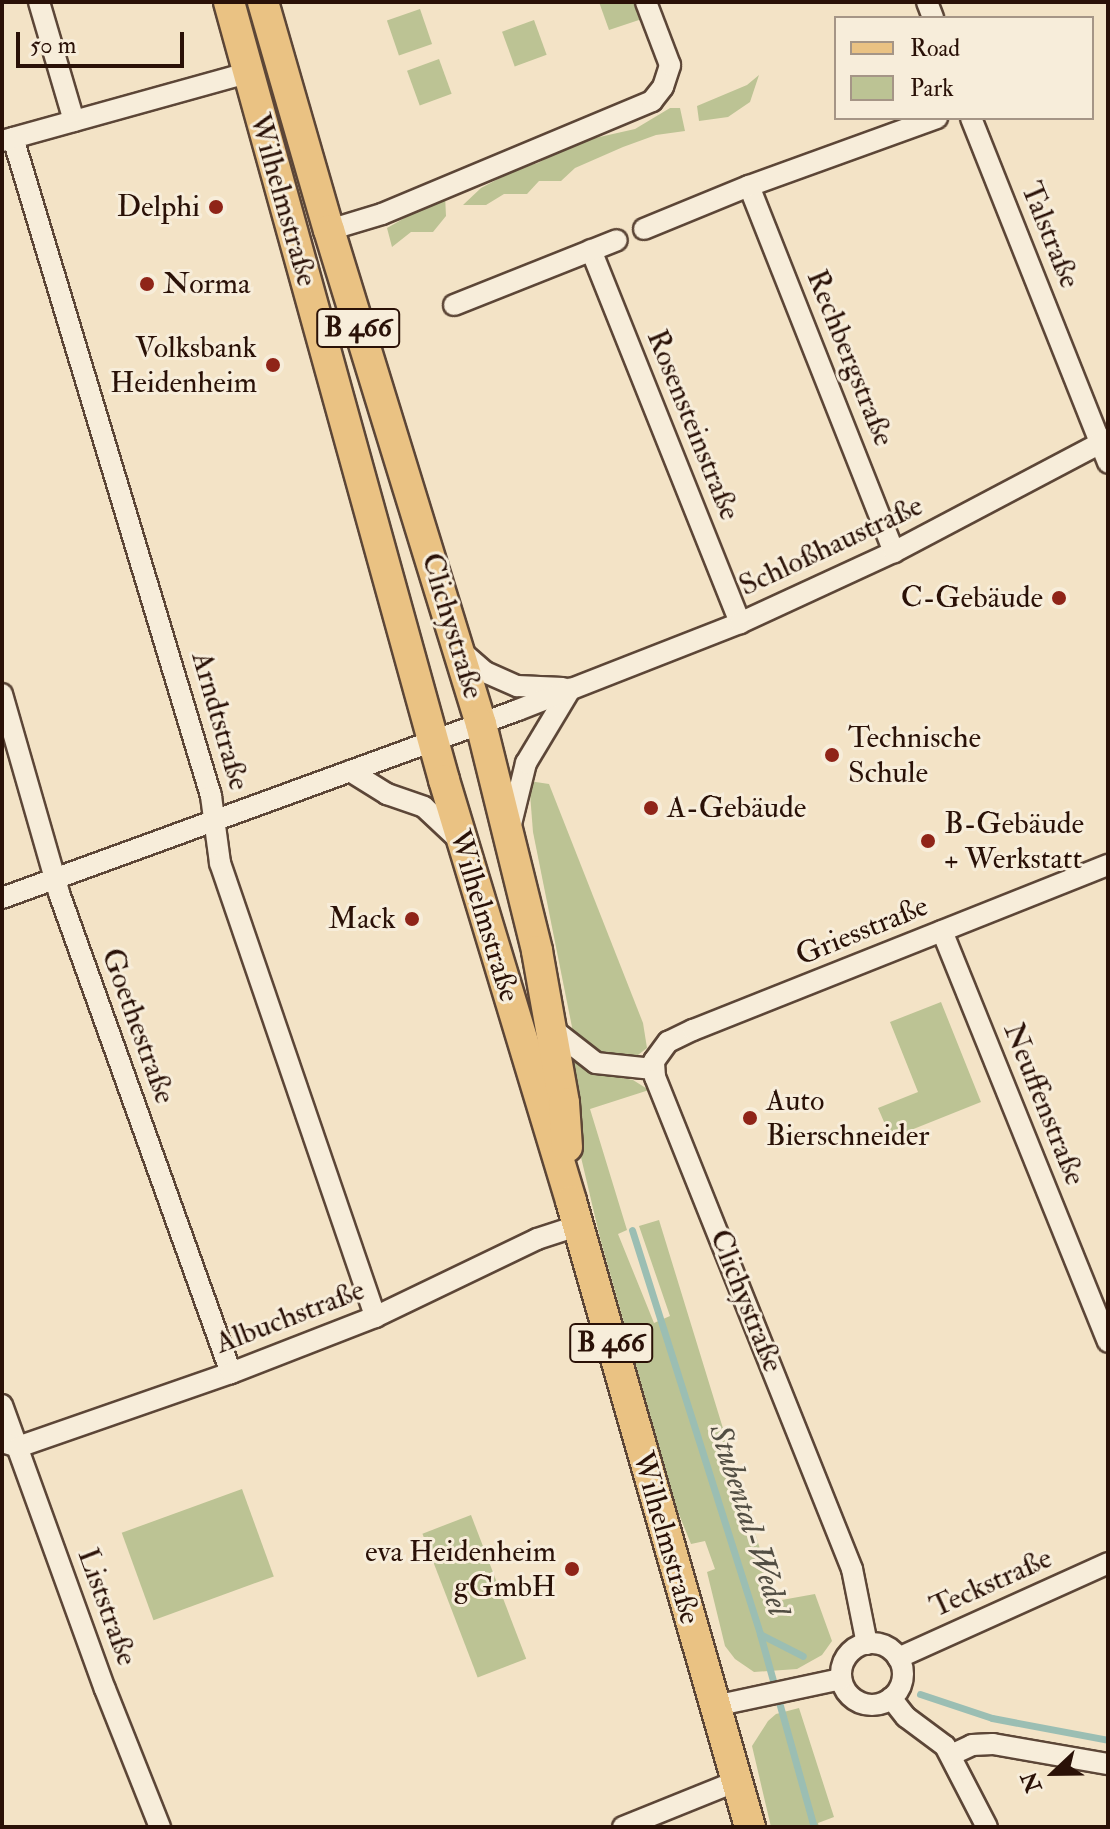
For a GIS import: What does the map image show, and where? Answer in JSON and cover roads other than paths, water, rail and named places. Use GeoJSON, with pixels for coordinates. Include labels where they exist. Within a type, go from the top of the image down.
{"type":"FeatureCollection","features":[{"type":"Feature","properties":{"kind":"main road","name":"Wilhelmstraße"},"geometry":{"type":"LineString","coordinates":[[229,2],[462,842],[574,1213],[750,1827]]}},
{"type":"Feature","properties":{"kind":"main road","name":"Clichystraße"},"geometry":{"type":"LineString","coordinates":[[263,2],[329,230],[481,724],[537,951],[564,1103],[574,1213]]}},
{"type":"Feature","properties":{"kind":"street"},"geometry":{"type":"LineString","coordinates":[[39,2],[74,121]]}},
{"type":"Feature","properties":{"kind":"street"},"geometry":{"type":"LineString","coordinates":[[329,230],[382,214],[652,101],[663,87],[670,65],[646,2]]}},
{"type":"Feature","properties":{"kind":"street"},"geometry":{"type":"LineString","coordinates":[[8,140],[248,73]]}},
{"type":"Feature","properties":{"kind":"street"},"geometry":{"type":"LineString","coordinates":[[644,229],[749,186],[931,120]]}},
{"type":"Feature","properties":{"kind":"street","name":"Talstraße"},"geometry":{"type":"LineString","coordinates":[[972,120],[1106,449]]}},
{"type":"Feature","properties":{"kind":"street","name":"Arndtstraße"},"geometry":{"type":"LineString","coordinates":[[8,140],[216,818],[218,853],[229,891],[375,1317]]}},
{"type":"Feature","properties":{"kind":"street","name":"Rechbergstraße"},"geometry":{"type":"LineString","coordinates":[[749,186],[894,552]]}},
{"type":"Feature","properties":{"kind":"street"},"geometry":{"type":"LineString","coordinates":[[454,305],[617,240]]}},
{"type":"Feature","properties":{"kind":"street","name":"Rosensteinstraße"},"geometry":{"type":"LineString","coordinates":[[591,250],[740,623]]}},
{"type":"Feature","properties":{"kind":"street","name":"Schloßhaustraße"},"geometry":{"type":"LineString","coordinates":[[2,898],[481,724],[740,623],[1106,449]]}},
{"type":"Feature","properties":{"kind":"street","name":"Schloßhaustraße"},"geometry":{"type":"LineString","coordinates":[[461,651],[485,672],[517,686],[571,688]]}},
{"type":"Feature","properties":{"kind":"street"},"geometry":{"type":"LineString","coordinates":[[509,836],[526,763],[571,688]]}},
{"type":"Feature","properties":{"kind":"street","name":"Goethestraße"},"geometry":{"type":"LineString","coordinates":[[2,694],[54,878],[231,1373]]}},
{"type":"Feature","properties":{"kind":"street"},"geometry":{"type":"LineString","coordinates":[[350,771],[387,794],[424,807],[462,842]]}},
{"type":"Feature","properties":{"kind":"street","name":"Griesstraße"},"geometry":{"type":"LineString","coordinates":[[653,1069],[657,1053],[668,1042],[1108,865]]}},
{"type":"Feature","properties":{"kind":"street","name":"Neuffenstraße"},"geometry":{"type":"LineString","coordinates":[[942,931],[1108,1342]]}},
{"type":"Feature","properties":{"kind":"street"},"geometry":{"type":"LineString","coordinates":[[551,1028],[596,1063],[653,1069]]}},
{"type":"Feature","properties":{"kind":"street","name":"Clichystraße"},"geometry":{"type":"LineString","coordinates":[[653,1069],[847,1554],[856,1581],[867,1644]]}},
{"type":"Feature","properties":{"kind":"street","name":"Albuchstraße"},"geometry":{"type":"LineString","coordinates":[[10,1445],[231,1373],[375,1317],[537,1239],[574,1213]]}},
{"type":"Feature","properties":{"kind":"street","name":"Liststraße"},"geometry":{"type":"LineString","coordinates":[[2,1405],[10,1445],[160,1827]]}},
{"type":"Feature","properties":{"kind":"street","name":"Teckstraße"},"geometry":{"type":"LineString","coordinates":[[898,1658],[1108,1563]]}},
{"type":"Feature","properties":{"kind":"street"},"geometry":{"type":"LineString","coordinates":[[867,1644],[888,1648],[898,1658],[902,1679],[891,1698],[874,1705],[849,1696],[841,1679],[847,1656],[867,1644]]}},
{"type":"Feature","properties":{"kind":"street"},"geometry":{"type":"LineString","coordinates":[[715,1706],[841,1679]]}},
{"type":"Feature","properties":{"kind":"street"},"geometry":{"type":"LineString","coordinates":[[891,1698],[906,1717],[937,1737],[951,1755],[987,1827]]}},
{"type":"Feature","properties":{"kind":"street"},"geometry":{"type":"LineString","coordinates":[[951,1755],[972,1745],[993,1744],[1108,1764]]}},
{"type":"Feature","properties":{"kind":"street"},"geometry":{"type":"LineString","coordinates":[[623,1827],[737,1781]]}},
{"type":"Feature","properties":{"kind":"waterway","name":"Stubental-Wedel"},"geometry":{"type":"LineString","coordinates":[[632,1230],[760,1634],[814,1827]]}},
{"type":"Feature","properties":{"kind":"waterway"},"geometry":{"type":"LineString","coordinates":[[760,1634],[803,1656]]}},
{"type":"Feature","properties":{"kind":"waterway"},"geometry":{"type":"LineString","coordinates":[[920,1694],[992,1718],[1108,1740]]}},
{"type":"Feature","properties":{"kind":"place","name":"Delphi"},"geometry":{"type":"Point","coordinates":[216,207]}},
{"type":"Feature","properties":{"kind":"place","name":"Norma"},"geometry":{"type":"Point","coordinates":[147,284]}},
{"type":"Feature","properties":{"kind":"place","name":"Volksbank Heidenheim"},"geometry":{"type":"Point","coordinates":[273,365]}},
{"type":"Feature","properties":{"kind":"place","name":"C-Gebäude"},"geometry":{"type":"Point","coordinates":[1059,598]}},
{"type":"Feature","properties":{"kind":"place","name":"Technische Schule"},"geometry":{"type":"Point","coordinates":[832,755]}},
{"type":"Feature","properties":{"kind":"place","name":"A-Gebäude"},"geometry":{"type":"Point","coordinates":[651,808]}},
{"type":"Feature","properties":{"kind":"place","name":"B-Gebäude + Werkstatt"},"geometry":{"type":"Point","coordinates":[928,841]}},
{"type":"Feature","properties":{"kind":"place","name":"Mack"},"geometry":{"type":"Point","coordinates":[412,919]}},
{"type":"Feature","properties":{"kind":"place","name":"Auto Bierschneider"},"geometry":{"type":"Point","coordinates":[750,1118]}},
{"type":"Feature","properties":{"kind":"place","name":"eva Heidenheim gGmbH"},"geometry":{"type":"Point","coordinates":[572,1569]}}]}
